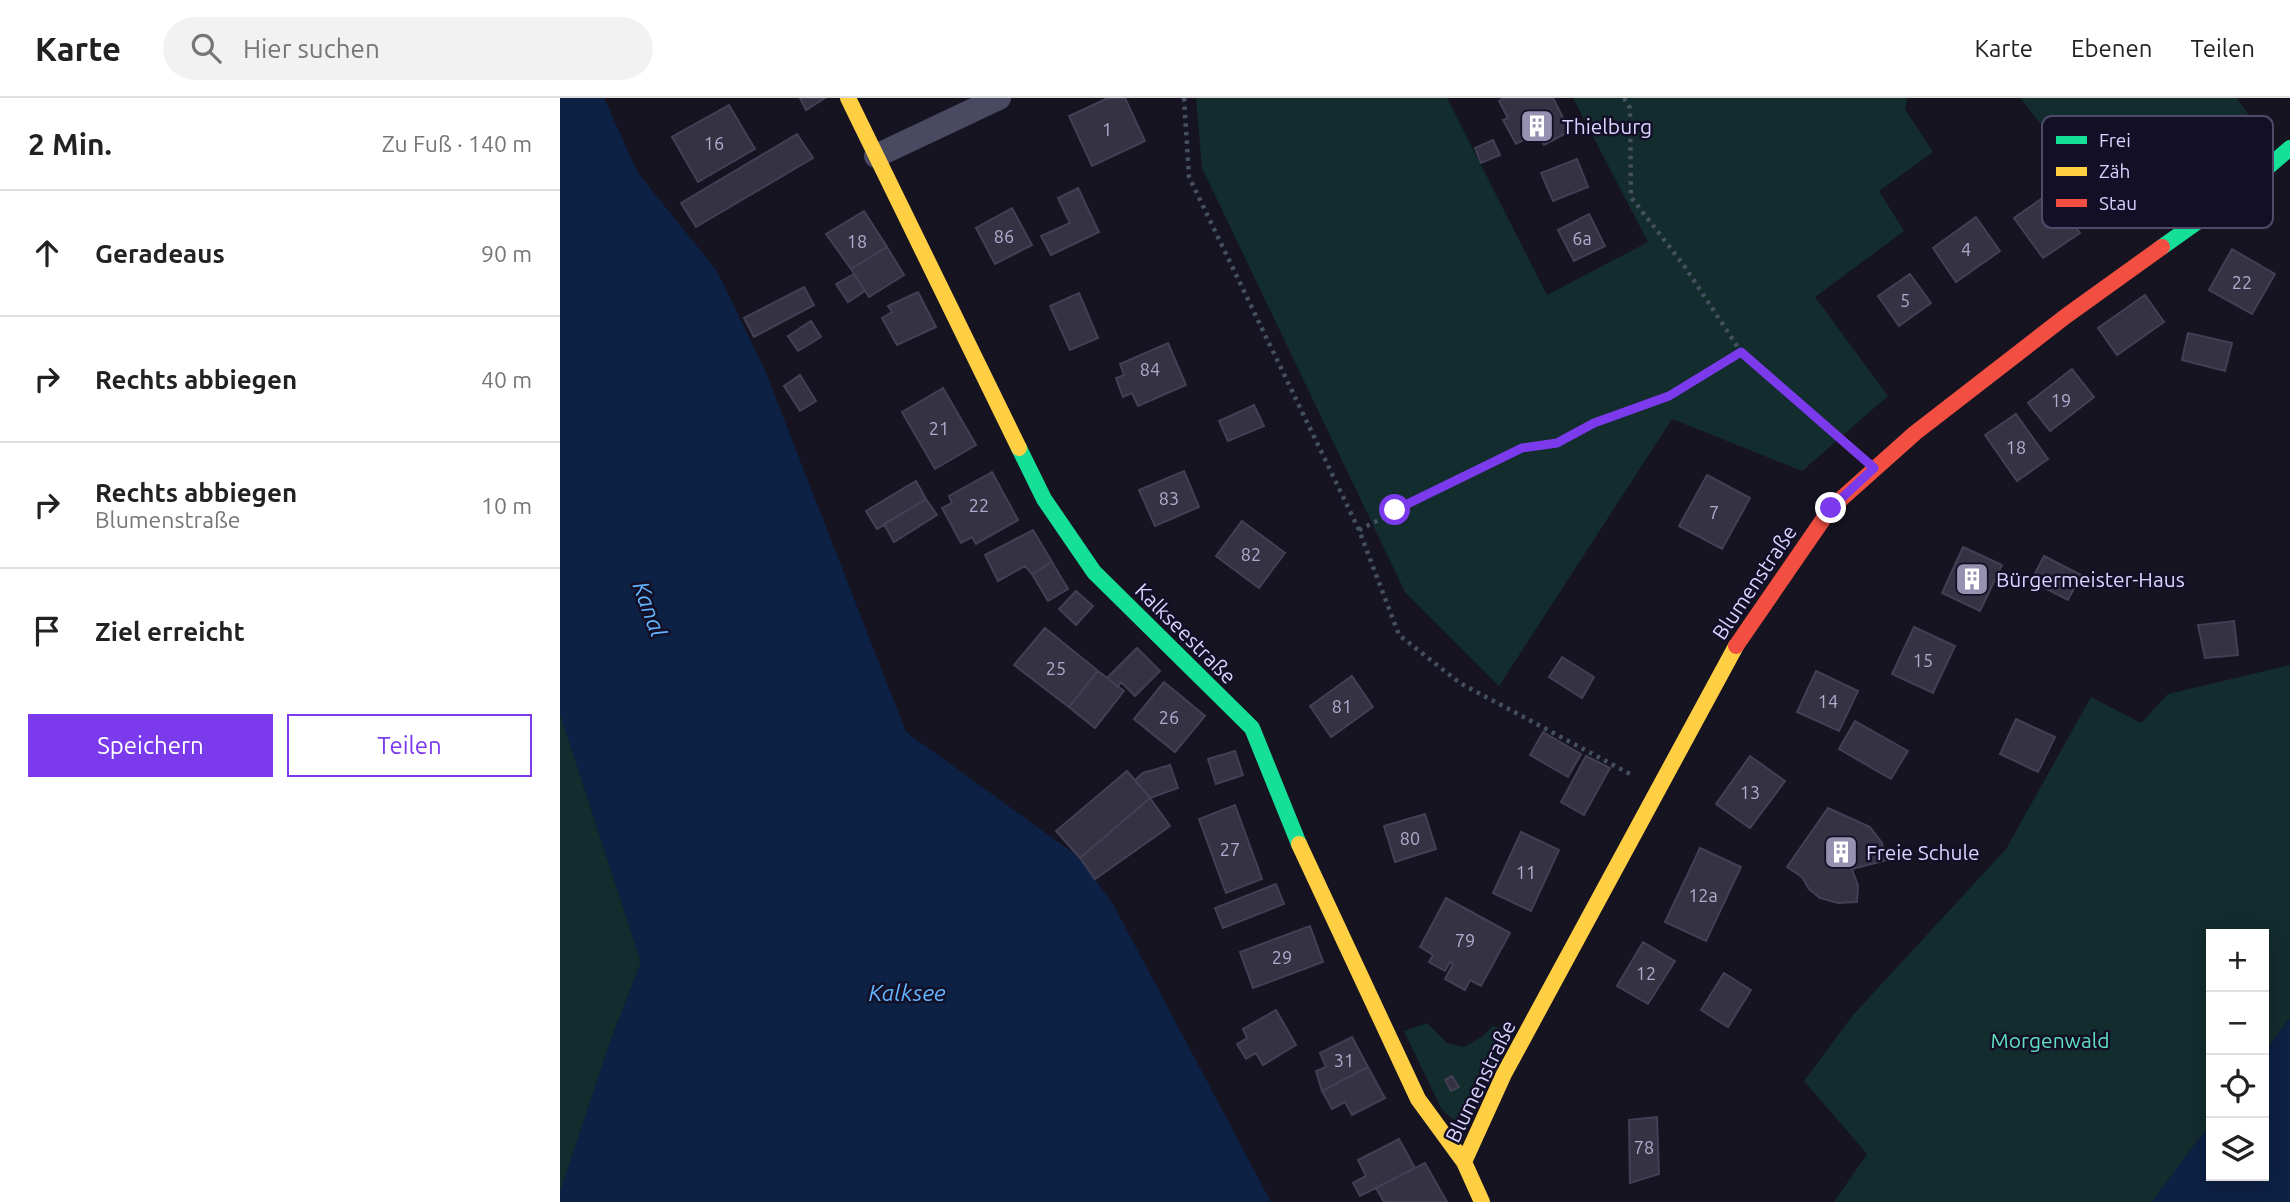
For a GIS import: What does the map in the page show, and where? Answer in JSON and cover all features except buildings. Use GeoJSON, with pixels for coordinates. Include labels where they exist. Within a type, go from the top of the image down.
{"type":"FeatureCollection","features":[{"type":"Feature","properties":{"kind":"street","name":"Kalkseestraße"},"geometry":{"type":"LineString","coordinates":[[848,98],[1044,499],[1094,572],[1252,728],[1306,862],[1418,1100],[1464,1162],[1482,1202]]}},
{"type":"Feature","properties":{"kind":"street"},"geometry":{"type":"LineString","coordinates":[[876,156],[999,98]]}},
{"type":"Feature","properties":{"kind":"street","name":"Blumenstraße"},"geometry":{"type":"LineString","coordinates":[[2273,163],[2290,148]]}},
{"type":"Feature","properties":{"kind":"street","name":"Blumenstraße"},"geometry":{"type":"LineString","coordinates":[[1464,1162],[1504,1074],[1738,642],[1831,508],[1874,468],[2066,316],[2189,228]]}},
{"type":"Feature","properties":{"kind":"path"},"geometry":{"type":"LineString","coordinates":[[1184,98],[1189,177],[1359,530],[1399,635],[1460,683],[1658,789]]}},
{"type":"Feature","properties":{"kind":"path"},"geometry":{"type":"LineString","coordinates":[[1624,98],[1630,108],[1631,197],[1685,267],[1741,352],[1874,468]]}},
{"type":"Feature","properties":{"kind":"path"},"geometry":{"type":"LineString","coordinates":[[1359,530],[1522,448],[1557,443],[1594,423],[1669,396],[1741,352]]}},
{"type":"Feature","properties":{"kind":"green space"},"geometry":{"type":"Polygon","coordinates":[[[1196,98],[1447,98],[1547,295],[1648,242],[1573,98],[1907,98],[1905,109],[1933,152],[1879,191],[1904,231],[1815,297],[1888,396],[1802,471],[1672,419],[1499,686],[1405,592],[1202,168],[1196,98]]]}},
{"type":"Feature","properties":{"kind":"green space"},"geometry":{"type":"Polygon","coordinates":[[[2020,98],[2237,98],[2249,116],[2042,116],[2042,125],[2020,98]]]}},
{"type":"Feature","properties":{"kind":"green space","name":"Morgenwald"},"geometry":{"type":"Polygon","coordinates":[[[2290,665],[2290,1018],[2269,1046],[2269,929],[2206,929],[2206,1130],[2152,1202],[1834,1202],[1867,1154],[1804,1081],[1853,1015],[2006,849],[2091,697],[2141,723],[2168,694],[2290,665]]]}},
{"type":"Feature","properties":{"kind":"green space"},"geometry":{"type":"Polygon","coordinates":[[[560,714],[641,962],[609,1045],[560,1192],[560,714]]]}},
{"type":"Feature","properties":{"kind":"green space"},"geometry":{"type":"Polygon","coordinates":[[[1427,1023],[1447,1043],[1464,1047],[1483,1036],[1493,1026],[1512,1034],[1471,1114],[1454,1120],[1442,1110],[1404,1031],[1427,1023]]]}},
{"type":"Feature","properties":{"kind":"water"},"geometry":{"type":"Polygon","coordinates":[[[560,98],[604,98],[638,173],[717,271],[764,368],[906,732],[1079,857],[1113,904],[1271,1202],[560,1202],[560,1192],[609,1045],[641,962],[560,714],[560,98]]]}},
{"type":"Feature","properties":{"kind":"water"},"geometry":{"type":"Polygon","coordinates":[[[2290,1018],[2290,1202],[2152,1202],[2206,1130],[2206,1181],[2269,1181],[2269,1046],[2290,1018]]]}},
{"type":"Feature","properties":{"kind":"traffic: fast"},"geometry":{"type":"LineString","coordinates":[[2273,163],[2290,148]]}},
{"type":"Feature","properties":{"kind":"traffic: fast"},"geometry":{"type":"LineString","coordinates":[[2162,247],[2189,228]]}},
{"type":"Feature","properties":{"kind":"traffic: fast"},"geometry":{"type":"LineString","coordinates":[[1019,448],[1044,499],[1094,572],[1252,728],[1299,844]]}},
{"type":"Feature","properties":{"kind":"traffic: slow"},"geometry":{"type":"LineString","coordinates":[[848,98],[1019,448]]}},
{"type":"Feature","properties":{"kind":"traffic: slow"},"geometry":{"type":"LineString","coordinates":[[1464,1162],[1504,1074],[1736,646]]}},
{"type":"Feature","properties":{"kind":"traffic: slow"},"geometry":{"type":"LineString","coordinates":[[1299,844],[1418,1099],[1464,1162],[1482,1202]]}},
{"type":"Feature","properties":{"kind":"traffic: jam"},"geometry":{"type":"LineString","coordinates":[[1736,646],[1831,508],[1915,433],[2066,316],[2162,247]]}},
{"type":"Feature","properties":{"kind":"place","name":"Thielburg"},"geometry":{"type":"Point","coordinates":[1537,126]}},
{"type":"Feature","properties":{"kind":"place","name":"Bürgermeister-Haus"},"geometry":{"type":"Point","coordinates":[1972,579]}},
{"type":"Feature","properties":{"kind":"place","name":"Freie Schule"},"geometry":{"type":"Point","coordinates":[1841,852]}},
{"type":"Feature","properties":{"kind":"route"},"geometry":{"type":"LineString","coordinates":[[1395,510],[1522,448],[1557,443],[1594,423],[1669,396],[1741,352],[1874,468],[1831,508]]}},
{"type":"Feature","properties":{"kind":"water label","name":"Kanal"},"geometry":{"type":"Point","coordinates":[650,609]}},
{"type":"Feature","properties":{"kind":"water label","name":"Kalksee"},"geometry":{"type":"Point","coordinates":[907,992]}}]}
